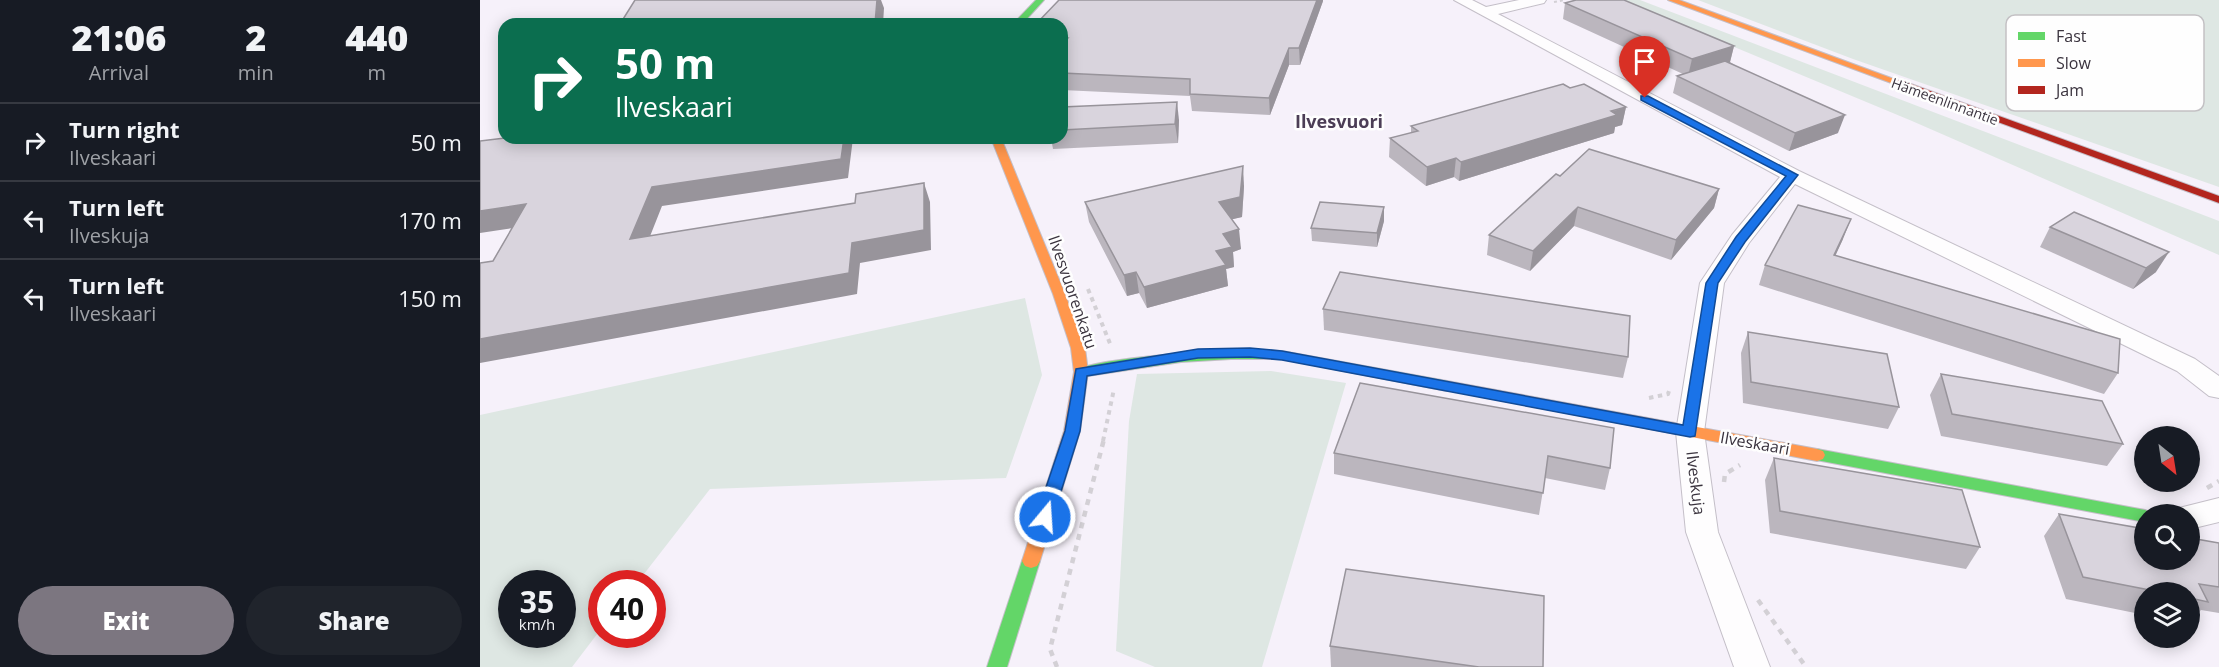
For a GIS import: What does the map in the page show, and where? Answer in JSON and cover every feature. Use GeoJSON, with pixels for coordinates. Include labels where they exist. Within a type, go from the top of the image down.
{"type":"FeatureCollection","features":[{"type":"Feature","properties":{"kind":"street"},"geometry":{"type":"LineString","coordinates":[[1023,18],[1040,0]]}},
{"type":"Feature","properties":{"kind":"street"},"geometry":{"type":"LineString","coordinates":[[1461,0],[1792,175],[2186,365],[2219,389]]}},
{"type":"Feature","properties":{"kind":"street"},"geometry":{"type":"LineString","coordinates":[[1485,12],[1539,0]]}},
{"type":"Feature","properties":{"kind":"street","name":"Hämeenlinnantie"},"geometry":{"type":"LineString","coordinates":[[1672,0],[2219,200]]}},
{"type":"Feature","properties":{"kind":"street","name":"Ilvesvuorenkatu"},"geometry":{"type":"LineString","coordinates":[[997,667],[1072,431],[1081,372],[1078,348],[1059,294],[998,144]]}},
{"type":"Feature","properties":{"kind":"street","name":"Ilveskuja"},"geometry":{"type":"LineString","coordinates":[[1752,667],[1702,532],[1690,432],[1712,283],[1740,240],[1792,175]]}},
{"type":"Feature","properties":{"kind":"street","name":"Ilveskaari"},"geometry":{"type":"LineString","coordinates":[[1081,372],[1198,354],[1230,352],[1282,355],[2134,514]]}},
{"type":"Feature","properties":{"kind":"street"},"geometry":{"type":"LineString","coordinates":[[2200,515],[2219,510]]}},
{"type":"Feature","properties":{"kind":"path"},"geometry":{"type":"LineString","coordinates":[[1112,346],[1122,347]]}},
{"type":"Feature","properties":{"kind":"path"},"geometry":{"type":"LineString","coordinates":[[1646,398],[1668,394],[1671,386]]}},
{"type":"Feature","properties":{"kind":"path"},"geometry":{"type":"LineString","coordinates":[[1721,492],[1725,474],[1746,462],[1746,441]]}},
{"type":"Feature","properties":{"kind":"path"},"geometry":{"type":"LineString","coordinates":[[1755,593],[1777,629],[1806,667]]}},
{"type":"Feature","properties":{"kind":"shaded area"},"geometry":{"type":"Polygon","coordinates":[[[1621,0],[1640,0],[2219,221],[2219,255],[1912,121],[1621,0]]]}},
{"type":"Feature","properties":{"kind":"shaded area"},"geometry":{"type":"Polygon","coordinates":[[[1698,0],[2219,0],[2219,187],[1853,59],[1698,0]]]}},
{"type":"Feature","properties":{"kind":"shaded area"},"geometry":{"type":"Polygon","coordinates":[[[1025,298],[1042,375],[1006,478],[710,489],[647,570],[588,570],[588,646],[572,667],[480,667],[480,415],[1025,298]]]}},
{"type":"Feature","properties":{"kind":"shaded area"},"geometry":{"type":"Polygon","coordinates":[[[1271,371],[1346,383],[1262,667],[1155,667],[1116,651],[1129,421],[1137,374],[1271,371]]]}},
{"type":"Feature","properties":{"kind":"building"},"geometry":{"type":"Polygon","coordinates":[[[635,0],[877,0],[876,18],[624,18],[635,0]]]}},
{"type":"Feature","properties":{"kind":"building"},"geometry":{"type":"Polygon","coordinates":[[[1059,0],[1317,0],[1299,48],[1289,48],[1269,98],[1190,94],[1190,79],[1068,73],[1068,18],[1042,18],[1059,0]]]}},
{"type":"Feature","properties":{"kind":"building"},"geometry":{"type":"Polygon","coordinates":[[[1576,0],[1624,0],[1734,46],[1692,59],[1565,3],[1576,0]]]}},
{"type":"Feature","properties":{"kind":"building"},"geometry":{"type":"Polygon","coordinates":[[[1725,61],[1845,115],[1795,133],[1677,76],[1725,61]]]}},
{"type":"Feature","properties":{"kind":"building"},"geometry":{"type":"Polygon","coordinates":[[[1563,84],[1570,88],[1584,84],[1626,107],[1611,111],[1617,115],[1461,162],[1456,158],[1427,167],[1390,138],[1418,131],[1411,126],[1563,84]]]}},
{"type":"Feature","properties":{"kind":"building"},"geometry":{"type":"Polygon","coordinates":[[[1177,102],[1175,124],[1068,130],[1068,107],[1177,102]]]}},
{"type":"Feature","properties":{"kind":"building"},"geometry":{"type":"Polygon","coordinates":[[[498,139],[498,144],[843,144],[841,159],[652,187],[630,239],[855,203],[856,194],[924,183],[924,230],[852,243],[849,273],[480,339],[480,263],[493,261],[526,204],[480,211],[480,141],[498,139]]]}},
{"type":"Feature","properties":{"kind":"building"},"geometry":{"type":"Polygon","coordinates":[[[1589,149],[1719,189],[1676,240],[1578,207],[1533,251],[1489,235],[1556,174],[1560,176],[1589,149]]]}},
{"type":"Feature","properties":{"kind":"building"},"geometry":{"type":"Polygon","coordinates":[[[1243,166],[1240,197],[1219,202],[1239,229],[1223,234],[1232,247],[1216,251],[1226,265],[1144,287],[1136,272],[1124,275],[1085,202],[1243,166]]]}},
{"type":"Feature","properties":{"kind":"building"},"geometry":{"type":"Polygon","coordinates":[[[1320,202],[1384,207],[1377,233],[1311,228],[1320,202]]]}},
{"type":"Feature","properties":{"kind":"building"},"geometry":{"type":"Polygon","coordinates":[[[1798,205],[1851,219],[1834,255],[2120,339],[2118,373],[1765,265],[1798,205]]]}},
{"type":"Feature","properties":{"kind":"building"},"geometry":{"type":"Polygon","coordinates":[[[2074,212],[2169,252],[2146,268],[2050,227],[2074,212]]]}},
{"type":"Feature","properties":{"kind":"building"},"geometry":{"type":"Polygon","coordinates":[[[1340,272],[1630,316],[1628,357],[1323,309],[1340,272]]]}},
{"type":"Feature","properties":{"kind":"building"},"geometry":{"type":"Polygon","coordinates":[[[1748,332],[1887,354],[1899,407],[1751,382],[1748,332]]]}},
{"type":"Feature","properties":{"kind":"building"},"geometry":{"type":"Polygon","coordinates":[[[1941,374],[2102,401],[2123,444],[1952,414],[1941,374]]]}},
{"type":"Feature","properties":{"kind":"building"},"geometry":{"type":"Polygon","coordinates":[[[1360,383],[1614,428],[1610,468],[1548,456],[1543,493],[1334,453],[1360,383]]]}},
{"type":"Feature","properties":{"kind":"building"},"geometry":{"type":"Polygon","coordinates":[[[1774,458],[1962,490],[1980,547],[1780,511],[1774,458]]]}},
{"type":"Feature","properties":{"kind":"building"},"geometry":{"type":"Polygon","coordinates":[[[2059,514],[2134,527],[2134,570],[2200,570],[2200,540],[2219,543],[2219,587],[2200,584],[2200,582],[2134,582],[2134,587],[2083,577],[2059,514]]]}},
{"type":"Feature","properties":{"kind":"building"},"geometry":{"type":"Polygon","coordinates":[[[1346,569],[1544,596],[1543,667],[1479,667],[1330,646],[1346,569]]]}},
{"type":"Feature","properties":{"kind":"building"},"geometry":{"type":"Polygon","coordinates":[[[2200,586],[2208,602],[2200,600],[2200,586]]]}},
{"type":"Feature","properties":{"kind":"traffic: fast"},"geometry":{"type":"LineString","coordinates":[[1023,18],[1040,0]]}},
{"type":"Feature","properties":{"kind":"traffic: fast"},"geometry":{"type":"LineString","coordinates":[[1081,372],[1181,358],[1257,354],[1282,355],[1447,386]]}},
{"type":"Feature","properties":{"kind":"traffic: fast"},"geometry":{"type":"LineString","coordinates":[[1817,455],[2134,514]]}},
{"type":"Feature","properties":{"kind":"traffic: fast"},"geometry":{"type":"LineString","coordinates":[[997,667],[1031,561]]}},
{"type":"Feature","properties":{"kind":"traffic: slow"},"geometry":{"type":"LineString","coordinates":[[1672,0],[1897,82]]}},
{"type":"Feature","properties":{"kind":"traffic: slow"},"geometry":{"type":"LineString","coordinates":[[998,144],[1059,294],[1078,348],[1081,372],[1072,431],[1031,561]]}},
{"type":"Feature","properties":{"kind":"traffic: slow"},"geometry":{"type":"LineString","coordinates":[[1447,386],[1817,455]]}},
{"type":"Feature","properties":{"kind":"traffic: jam"},"geometry":{"type":"LineString","coordinates":[[1897,82],[2219,200]]}},
{"type":"Feature","properties":{"kind":"district","name":"Ilvesvuori"},"geometry":{"type":"Point","coordinates":[1339,121]}},
{"type":"Feature","properties":{"kind":"route"},"geometry":{"type":"LineString","coordinates":[[1045,517],[1072,431],[1081,372],[1198,354],[1221,352],[1282,355],[1690,432],[1712,283],[1740,240],[1792,175],[1645,98]]}}]}
